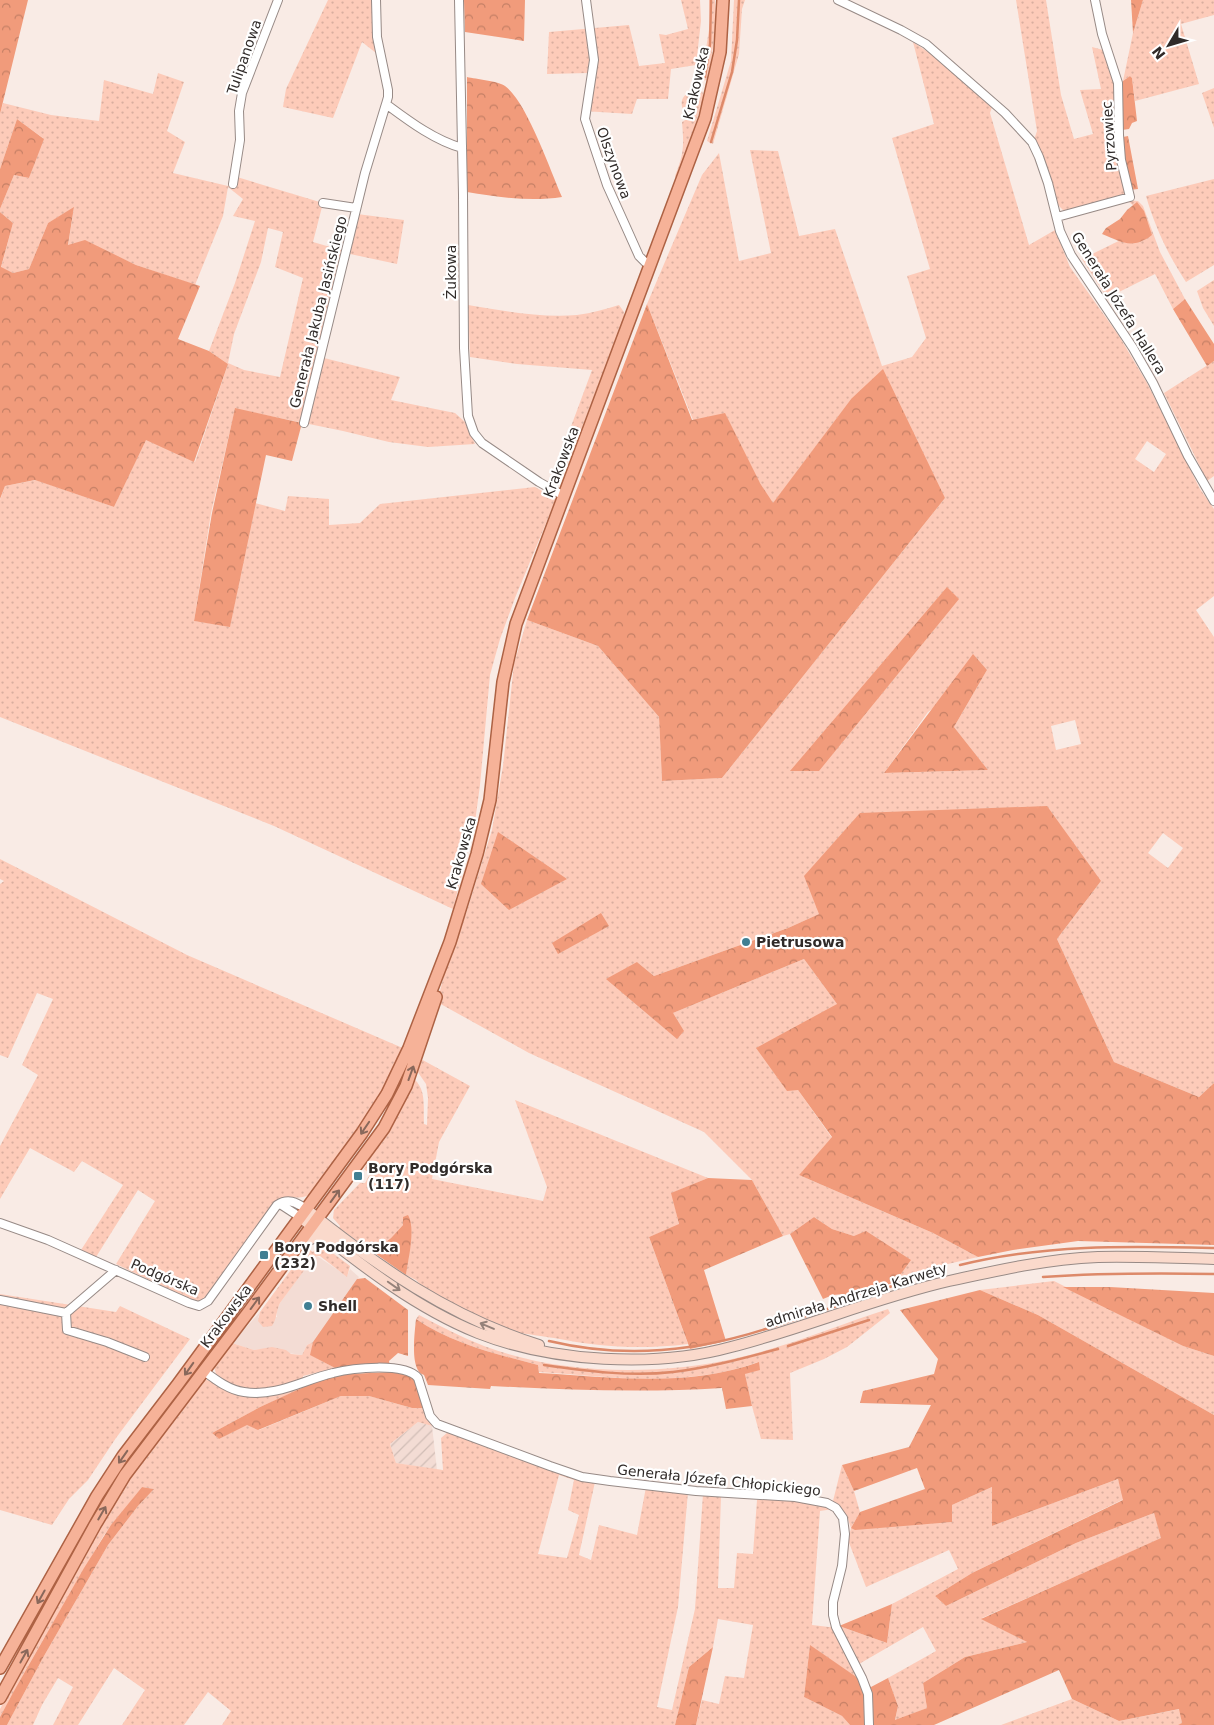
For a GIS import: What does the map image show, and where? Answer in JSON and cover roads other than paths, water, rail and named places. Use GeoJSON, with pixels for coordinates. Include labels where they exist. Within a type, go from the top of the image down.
{"type":"FeatureCollection","features":[{"type":"Feature","properties":{"kind":"main road","name":"Krakowska"},"geometry":{"type":"LineString","coordinates":[[0,1698],[95,1525],[121,1482],[379,1135],[401,1098],[414,1066],[433,1007],[488,811],[502,682],[510,643],[524,600],[695,149],[707,111],[720,52],[723,0]]}},
{"type":"Feature","properties":{"kind":"main road","name":"Krakowska"},"geometry":{"type":"LineString","coordinates":[[0,1668],[97,1496],[123,1456],[362,1133],[386,1094],[409,1048],[450,942]]}},
{"type":"Feature","properties":{"kind":"main road","name":"admirała Andrzeja Karwety"},"geometry":{"type":"LineString","coordinates":[[303,1213],[422,1293],[494,1329],[566,1354]]}},
{"type":"Feature","properties":{"kind":"main road","name":"admirała Andrzeja Karwety"},"geometry":{"type":"LineString","coordinates":[[315,1222],[326,1237],[408,1296],[451,1321],[479,1333],[539,1351],[612,1358],[640,1359],[698,1354],[731,1348],[920,1288],[1001,1269],[1096,1257],[1214,1259]]}},
{"type":"Feature","properties":{"kind":"main road"},"geometry":{"type":"LineString","coordinates":[[298,1245],[313,1238],[326,1237]]}},
{"type":"Feature","properties":{"kind":"street","name":"Tulipanowa"},"geometry":{"type":"LineString","coordinates":[[233,184],[240,140],[239,111],[242,93],[278,0]]}},
{"type":"Feature","properties":{"kind":"street","name":"Generała Jakuba Jasińskiego"},"geometry":{"type":"LineString","coordinates":[[304,423],[356,208],[388,97],[377,37],[376,0]]}},
{"type":"Feature","properties":{"kind":"street","name":"Żukowa"},"geometry":{"type":"LineString","coordinates":[[459,0],[464,348],[468,416],[474,433],[482,443],[539,482],[564,496]]}},
{"type":"Feature","properties":{"kind":"street","name":"Olszynowa"},"geometry":{"type":"LineString","coordinates":[[586,0],[594,60],[585,120],[608,185],[639,256],[651,265]]}},
{"type":"Feature","properties":{"kind":"street","name":"Generała Józefa Hallera"},"geometry":{"type":"LineString","coordinates":[[838,0],[926,44],[1005,113],[1032,142],[1048,183],[1056,217],[1071,255],[1134,348],[1188,456],[1214,501]]}},
{"type":"Feature","properties":{"kind":"street","name":"Pyrzowiec"},"geometry":{"type":"LineString","coordinates":[[1056,217],[1130,197],[1121,160],[1118,135],[1118,83],[1102,34],[1095,0]]}},
{"type":"Feature","properties":{"kind":"street"},"geometry":{"type":"LineString","coordinates":[[386,104],[412,123],[452,145],[462,148]]}},
{"type":"Feature","properties":{"kind":"street","name":"Generała Jakuba Jasińskiego"},"geometry":{"type":"LineString","coordinates":[[323,203],[356,208]]}},
{"type":"Feature","properties":{"kind":"street","name":"Podgórska"},"geometry":{"type":"LineString","coordinates":[[0,1223],[48,1240],[199,1306],[208,1301],[272,1211],[280,1204],[303,1213]]}},
{"type":"Feature","properties":{"kind":"street"},"geometry":{"type":"LineString","coordinates":[[66,1313],[116,1270]]}},
{"type":"Feature","properties":{"kind":"street"},"geometry":{"type":"LineString","coordinates":[[0,1300],[66,1313]]}},
{"type":"Feature","properties":{"kind":"street"},"geometry":{"type":"LineString","coordinates":[[66,1313],[67,1330],[107,1342],[145,1357]]}},
{"type":"Feature","properties":{"kind":"street","name":"Generała Józefa Chłopickiego"},"geometry":{"type":"LineString","coordinates":[[204,1370],[227,1387],[243,1392],[262,1393],[293,1387],[335,1372],[382,1368],[404,1370],[414,1374],[419,1381],[430,1416],[438,1424],[570,1473],[610,1482],[696,1491],[795,1497],[827,1503],[836,1508],[843,1518],[845,1534],[842,1566],[833,1615],[836,1627],[868,1694],[869,1725]]}},
{"type":"Feature","properties":{"kind":"waterway"},"geometry":{"type":"LineString","coordinates":[[705,77],[710,44],[711,0]]}},
{"type":"Feature","properties":{"kind":"waterway"},"geometry":{"type":"LineString","coordinates":[[711,142],[732,72],[737,40],[739,0]]}},
{"type":"Feature","properties":{"kind":"waterway"},"geometry":{"type":"LineString","coordinates":[[960,1265],[992,1258],[1055,1250],[1118,1247],[1214,1248]]}},
{"type":"Feature","properties":{"kind":"waterway"},"geometry":{"type":"LineString","coordinates":[[1043,1277],[1128,1274],[1214,1274]]}},
{"type":"Feature","properties":{"kind":"waterway"},"geometry":{"type":"LineString","coordinates":[[850,1302],[908,1280]]}},
{"type":"Feature","properties":{"kind":"waterway"},"geometry":{"type":"LineString","coordinates":[[549,1341],[584,1348],[619,1351],[654,1351],[689,1347],[747,1335],[843,1304]]}},
{"type":"Feature","properties":{"kind":"waterway"},"geometry":{"type":"LineString","coordinates":[[788,1346],[869,1320]]}},
{"type":"Feature","properties":{"kind":"waterway"},"geometry":{"type":"LineString","coordinates":[[544,1365],[608,1373],[657,1373],[713,1365],[778,1349]]}},
{"type":"Feature","properties":{"kind":"place","name":"Pietrusowa"},"geometry":{"type":"Point","coordinates":[746,942]}},
{"type":"Feature","properties":{"kind":"place","name":"Bory Podgórska (117)"},"geometry":{"type":"Point","coordinates":[358,1176]}},
{"type":"Feature","properties":{"kind":"place","name":"Bory Podgórska (232)"},"geometry":{"type":"Point","coordinates":[264,1255]}},
{"type":"Feature","properties":{"kind":"place","name":"Shell"},"geometry":{"type":"Point","coordinates":[308,1306]}}]}
